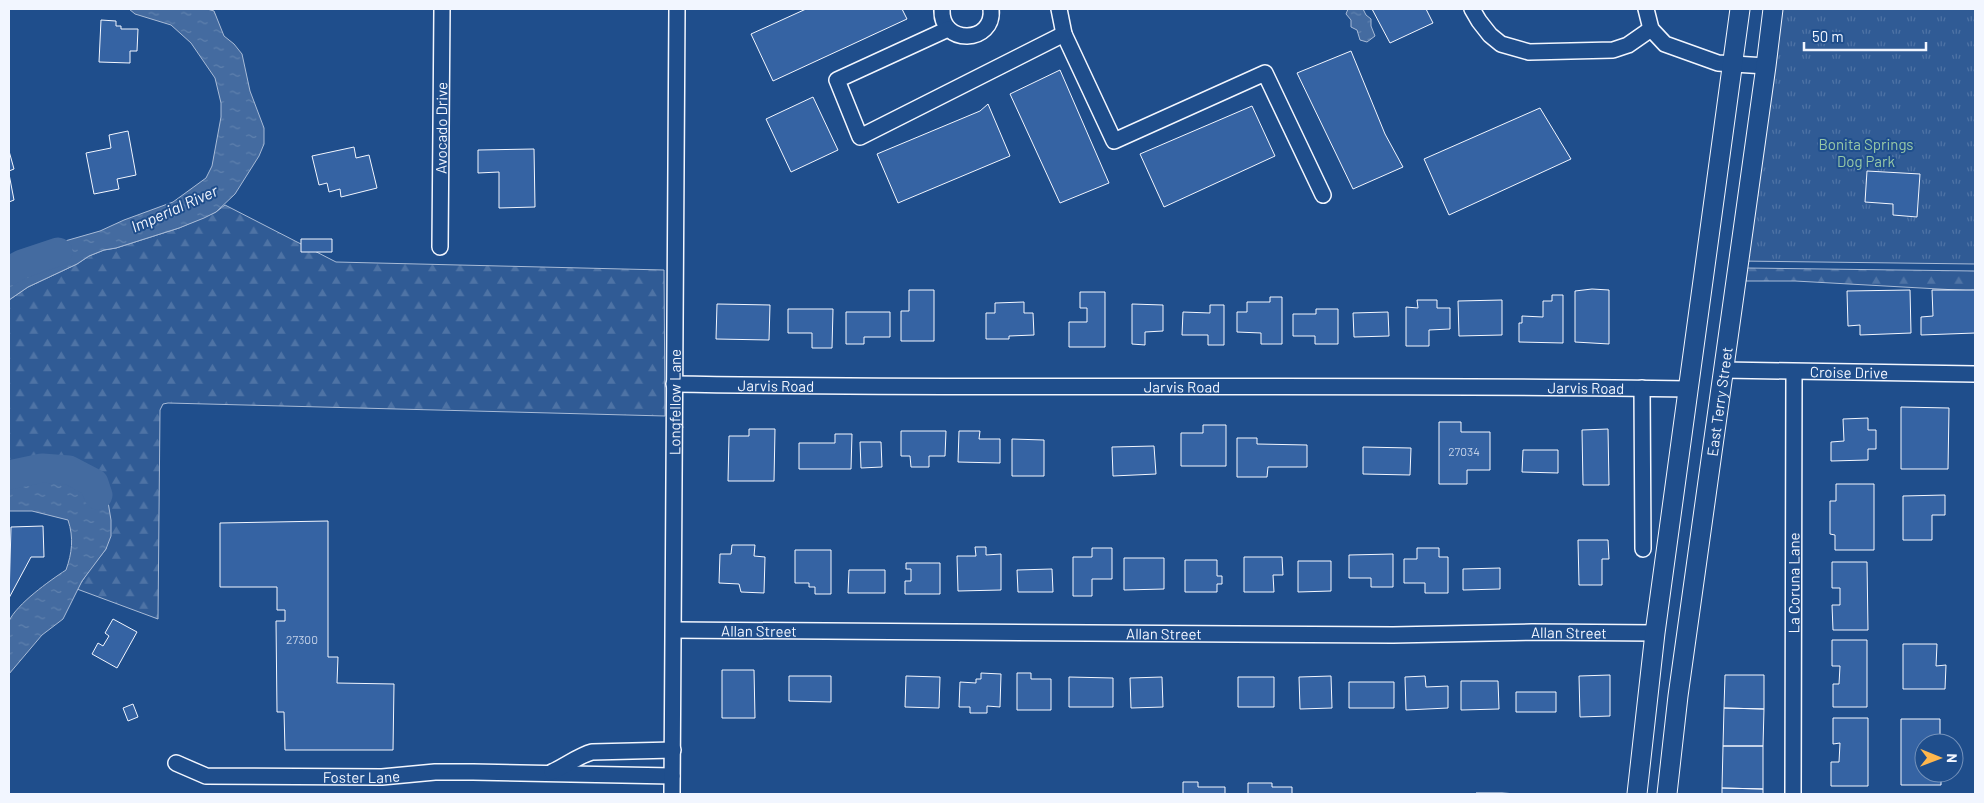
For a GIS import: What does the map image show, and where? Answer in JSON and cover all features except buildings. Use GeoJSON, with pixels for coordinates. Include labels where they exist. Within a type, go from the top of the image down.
{"type":"FeatureCollection","features":[{"type":"Feature","properties":{"kind":"street","name":"Avocado Drive"},"geometry":{"type":"LineString","coordinates":[[440,247],[442,9]]}},
{"type":"Feature","properties":{"kind":"street","name":"Longfellow Lane"},"geometry":{"type":"LineString","coordinates":[[672,794],[677,9]]}},
{"type":"Feature","properties":{"kind":"street"},"geometry":{"type":"LineString","coordinates":[[942,9],[944,22],[948,29],[963,36],[979,33],[989,21],[991,9]]}},
{"type":"Feature","properties":{"kind":"street"},"geometry":{"type":"LineString","coordinates":[[1059,9],[1064,34],[1114,141],[1265,73],[1323,195]]}},
{"type":"Feature","properties":{"kind":"street"},"geometry":{"type":"LineString","coordinates":[[1472,9],[1490,35],[1502,44],[1529,52],[1613,50],[1628,45],[1651,29]]}},
{"type":"Feature","properties":{"kind":"street"},"geometry":{"type":"LineString","coordinates":[[1646,9],[1651,29],[1665,44],[1718,63],[1766,66]]}},
{"type":"Feature","properties":{"kind":"street"},"geometry":{"type":"LineString","coordinates":[[1637,794],[1656,633],[1740,9]]}},
{"type":"Feature","properties":{"kind":"street","name":"East Terry Street"},"geometry":{"type":"LineString","coordinates":[[1667,794],[1677,706],[1766,66],[1772,9]]}},
{"type":"Feature","properties":{"kind":"street"},"geometry":{"type":"LineString","coordinates":[[948,29],[837,80],[860,137],[1064,34]]}},
{"type":"Feature","properties":{"kind":"street","name":"Croise Drive"},"geometry":{"type":"LineString","coordinates":[[1724,370],[1975,374]]}},
{"type":"Feature","properties":{"kind":"street","name":"La Coruna Lane"},"geometry":{"type":"LineString","coordinates":[[1793,794],[1794,372]]}},
{"type":"Feature","properties":{"kind":"street","name":"Jarvis Road"},"geometry":{"type":"LineString","coordinates":[[674,384],[864,387],[1387,386],[1689,389]]}},
{"type":"Feature","properties":{"kind":"street"},"geometry":{"type":"LineString","coordinates":[[1642,388],[1643,550]]}},
{"type":"Feature","properties":{"kind":"street","name":"Allan Street"},"geometry":{"type":"LineString","coordinates":[[674,630],[1393,635],[1532,632],[1656,633]]}},
{"type":"Feature","properties":{"kind":"street","name":"Foster Lane"},"geometry":{"type":"LineString","coordinates":[[548,774],[575,761],[583,754],[592,752],[672,750]]}},
{"type":"Feature","properties":{"kind":"street","name":"Foster Lane"},"geometry":{"type":"LineString","coordinates":[[176,763],[206,776],[382,777],[435,772],[672,776]]}},
{"type":"Feature","properties":{"kind":"green space","name":"Bonita Springs Dog Park"},"geometry":{"type":"Polygon","coordinates":[[[1773,9],[1975,9],[1975,264],[1739,261],[1773,9]]]}},
{"type":"Feature","properties":{"kind":"green space"},"geometry":{"type":"Polygon","coordinates":[[[225,205],[336,262],[664,270],[665,416],[163,404],[160,410],[158,619],[77,589],[106,549],[107,496],[87,477],[61,471],[36,477],[9,476],[9,300],[28,287],[77,264],[89,256],[179,228],[216,212],[225,205]]]}},
{"type":"Feature","properties":{"kind":"green space"},"geometry":{"type":"Polygon","coordinates":[[[1747,268],[1975,271],[1975,291],[1795,281],[1746,281],[1747,268]]]}},
{"type":"Feature","properties":{"kind":"water"},"geometry":{"type":"Polygon","coordinates":[[[129,9],[207,9],[214,11],[224,36],[242,54],[250,91],[264,128],[264,144],[259,156],[235,194],[216,212],[179,228],[89,256],[77,264],[28,287],[9,300],[9,267],[18,267],[39,251],[51,245],[100,231],[173,202],[206,178],[212,166],[221,117],[221,103],[215,78],[191,43],[171,25],[135,14],[129,9]]]}},
{"type":"Feature","properties":{"kind":"water"},"geometry":{"type":"Polygon","coordinates":[[[1348,9],[1363,9],[1371,19],[1371,26],[1375,36],[1367,42],[1360,40],[1357,30],[1351,27],[1351,20],[1346,14],[1348,9]]]}},
{"type":"Feature","properties":{"kind":"water"},"geometry":{"type":"Polygon","coordinates":[[[61,471],[75,471],[87,477],[107,496],[111,520],[111,536],[106,549],[82,581],[63,619],[42,635],[9,674],[9,621],[26,600],[66,570],[70,558],[72,539],[68,520],[32,511],[9,511],[9,476],[36,477],[61,471]]]}},
{"type":"Feature","properties":{"kind":"waterway","name":"Imperial River"},"geometry":{"type":"LineString","coordinates":[[9,271],[22,264],[58,252]]}},
{"type":"Feature","properties":{"kind":"waterway","name":"Imperial River"},"geometry":{"type":"LineString","coordinates":[[9,475],[42,468],[69,470],[94,483],[98,495]]}}]}
